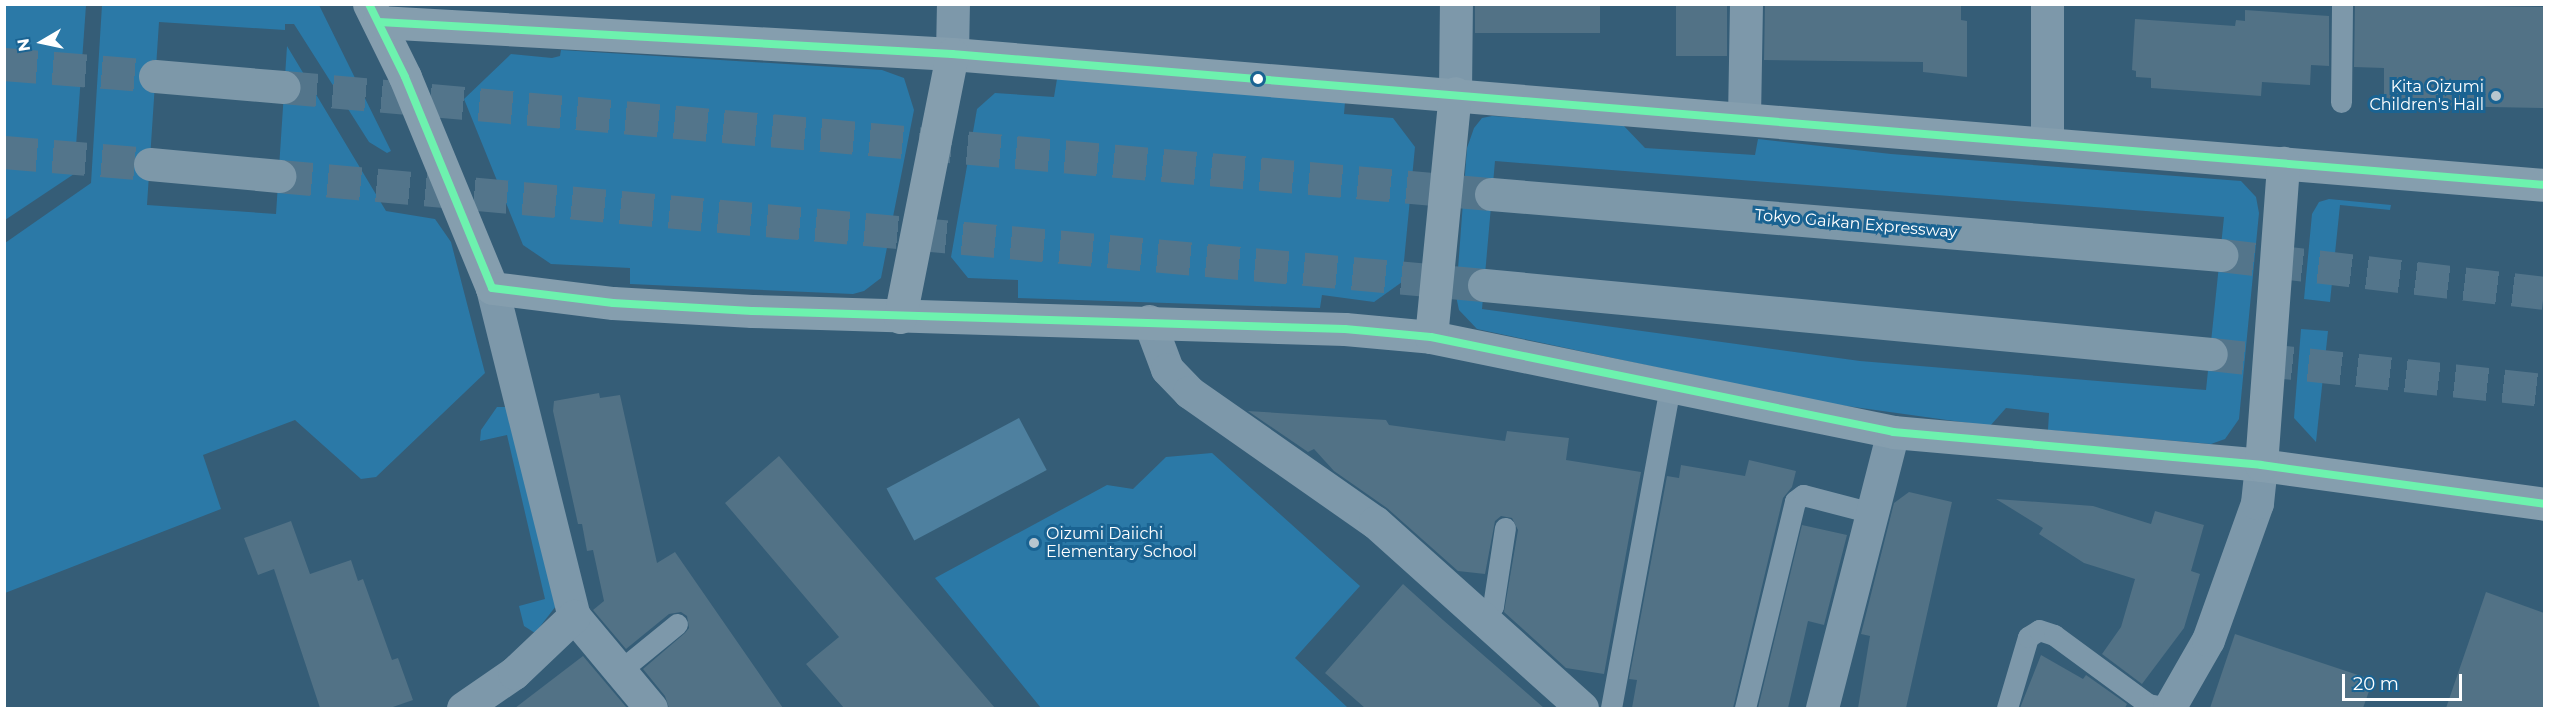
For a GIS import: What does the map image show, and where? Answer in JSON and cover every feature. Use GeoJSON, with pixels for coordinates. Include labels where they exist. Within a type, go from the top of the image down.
{"type":"FeatureCollection","features":[{"type":"Feature","properties":{"kind":"highway"},"geometry":{"type":"LineString","coordinates":[[155,76],[284,87]]}},
{"type":"Feature","properties":{"kind":"highway"},"geometry":{"type":"LineString","coordinates":[[150,164],[279,177]]}},
{"type":"Feature","properties":{"kind":"highway","name":"Tokyo Gaikan Expressway"},"geometry":{"type":"LineString","coordinates":[[1491,194],[2221,255]]}},
{"type":"Feature","properties":{"kind":"highway"},"geometry":{"type":"LineString","coordinates":[[1484,285],[2211,354]]}},
{"type":"Feature","properties":{"kind":"street"},"geometry":{"type":"LineString","coordinates":[[900,317],[952,54],[953,4]]}},
{"type":"Feature","properties":{"kind":"street"},"geometry":{"type":"LineString","coordinates":[[1431,338],[1455,93],[1456,4]]}},
{"type":"Feature","properties":{"kind":"street"},"geometry":{"type":"LineString","coordinates":[[1744,118],[1746,4]]}},
{"type":"Feature","properties":{"kind":"street"},"geometry":{"type":"LineString","coordinates":[[2047,4],[2048,141]]}},
{"type":"Feature","properties":{"kind":"street"},"geometry":{"type":"LineString","coordinates":[[651,708],[622,669],[574,616],[492,288],[392,14],[1455,93],[2048,141],[2544,185]]}},
{"type":"Feature","properties":{"kind":"street"},"geometry":{"type":"LineString","coordinates":[[2169,708],[2208,640],[2257,503],[2283,163]]}},
{"type":"Feature","properties":{"kind":"street"},"geometry":{"type":"LineString","coordinates":[[492,288],[613,303],[900,317],[1149,321],[1346,329],[1431,338],[1893,432],[2261,465],[2544,504]]}},
{"type":"Feature","properties":{"kind":"street"},"geometry":{"type":"LineString","coordinates":[[1149,321],[1167,369],[1189,392],[1375,522],[1582,708]]}},
{"type":"Feature","properties":{"kind":"street"},"geometry":{"type":"LineString","coordinates":[[1822,708],[1893,432]]}},
{"type":"Feature","properties":{"kind":"street"},"geometry":{"type":"LineString","coordinates":[[463,708],[514,673],[574,616]]}},
{"type":"Feature","properties":{"kind":"lane"},"geometry":{"type":"LineString","coordinates":[[2341,102],[2342,4]]}},
{"type":"Feature","properties":{"kind":"lane"},"geometry":{"type":"LineString","coordinates":[[1611,708],[1670,387]]}},
{"type":"Feature","properties":{"kind":"lane"},"geometry":{"type":"LineString","coordinates":[[1745,708],[1796,501],[1803,495],[1872,513]]}},
{"type":"Feature","properties":{"kind":"lane"},"geometry":{"type":"LineString","coordinates":[[1483,619],[1493,606],[1505,528]]}},
{"type":"Feature","properties":{"kind":"lane"},"geometry":{"type":"LineString","coordinates":[[622,669],[677,624]]}},
{"type":"Feature","properties":{"kind":"lane"},"geometry":{"type":"LineString","coordinates":[[2007,708],[2028,637],[2039,630],[2054,634],[2148,704],[2169,708]]}},
{"type":"Feature","properties":{"kind":"shaded area"},"geometry":{"type":"Polygon","coordinates":[[[5,4],[86,5],[74,174],[5,220],[5,4]]]}},
{"type":"Feature","properties":{"kind":"shaded area"},"geometry":{"type":"Polygon","coordinates":[[[102,5],[319,5],[391,151],[387,153],[369,142],[294,24],[285,24],[285,30],[159,22],[147,205],[276,214],[287,46],[386,211],[435,219],[451,242],[485,373],[376,477],[361,479],[295,420],[203,455],[221,509],[5,593],[5,243],[91,183],[102,5]]]}},
{"type":"Feature","properties":{"kind":"shaded area"},"geometry":{"type":"Polygon","coordinates":[[[561,50],[882,70],[904,78],[914,110],[881,278],[864,291],[853,294],[630,284],[630,268],[551,264],[523,245],[464,99],[511,54],[552,58],[560,56],[561,50]]]}},
{"type":"Feature","properties":{"kind":"shaded area"},"geometry":{"type":"Polygon","coordinates":[[[1057,79],[1345,102],[1344,114],[1393,118],[1415,147],[1402,282],[1374,302],[1322,295],[1320,308],[1018,298],[1018,280],[968,278],[951,257],[977,109],[995,93],[1054,97],[1057,79]]]}},
{"type":"Feature","properties":{"kind":"shaded area"},"geometry":{"type":"Polygon","coordinates":[[[1492,116],[1623,125],[1645,148],[1755,155],[1758,139],[1891,154],[2241,181],[2256,197],[2259,213],[2239,419],[2225,439],[2211,444],[2048,430],[2049,413],[2006,408],[1990,426],[1818,402],[1477,329],[1459,310],[1456,296],[1467,148],[1474,128],[1482,118],[1492,116]],[[1495,161],[1482,309],[1860,361],[2206,390],[2224,217],[1495,161]]]}},
{"type":"Feature","properties":{"kind":"shaded area"},"geometry":{"type":"Polygon","coordinates":[[[2329,199],[2391,205],[2390,210],[2340,205],[2330,302],[2304,299],[2312,214],[2319,202],[2329,199]]]}},
{"type":"Feature","properties":{"kind":"shaded area"},"geometry":{"type":"Polygon","coordinates":[[[2301,329],[2328,331],[2316,442],[2294,418],[2301,329]]]}},
{"type":"Feature","properties":{"kind":"shaded area"},"geometry":{"type":"Polygon","coordinates":[[[497,407],[506,407],[556,606],[535,633],[524,626],[519,606],[545,599],[507,435],[480,441],[481,430],[497,407]]]}},
{"type":"Feature","properties":{"kind":"shaded area"},"geometry":{"type":"Polygon","coordinates":[[[1019,418],[1047,470],[914,541],[887,488],[1019,418]]]}},
{"type":"Feature","properties":{"kind":"shaded area"},"geometry":{"type":"Polygon","coordinates":[[[1212,453],[1360,586],[1295,658],[1348,708],[1041,708],[935,578],[1107,485],[1133,489],[1166,457],[1212,453]]]}},
{"type":"Feature","properties":{"kind":"building"},"geometry":{"type":"Polygon","coordinates":[[[1475,4],[1600,4],[1600,33],[1475,33],[1475,4]]]}},
{"type":"Feature","properties":{"kind":"building"},"geometry":{"type":"Polygon","coordinates":[[[1676,4],[1727,4],[1727,56],[1676,56],[1676,4]]]}},
{"type":"Feature","properties":{"kind":"building"},"geometry":{"type":"Polygon","coordinates":[[[1765,4],[1961,4],[1961,20],[1967,21],[1967,77],[1923,72],[1923,62],[1764,60],[1765,4]]]}},
{"type":"Feature","properties":{"kind":"building"},"geometry":{"type":"Polygon","coordinates":[[[2355,4],[2544,7],[2544,108],[2384,105],[2384,68],[2354,67],[2355,4]]]}},
{"type":"Feature","properties":{"kind":"building"},"geometry":{"type":"Polygon","coordinates":[[[2245,10],[2329,16],[2329,66],[2311,65],[2310,85],[2262,82],[2261,96],[2151,88],[2151,78],[2136,77],[2136,71],[2132,70],[2135,19],[2235,26],[2236,20],[2245,21],[2245,10]]]}},
{"type":"Feature","properties":{"kind":"building"},"geometry":{"type":"Polygon","coordinates":[[[599,393],[600,398],[620,395],[657,563],[675,552],[783,708],[669,708],[665,696],[643,669],[685,633],[689,628],[687,616],[681,612],[669,614],[626,649],[593,610],[604,601],[593,550],[587,551],[582,524],[578,524],[553,411],[554,401],[599,393]]]}},
{"type":"Feature","properties":{"kind":"building"},"geometry":{"type":"Polygon","coordinates":[[[1248,411],[1386,420],[1389,425],[1505,441],[1507,431],[1569,438],[1566,460],[1641,472],[1604,674],[1566,668],[1504,612],[1518,530],[1512,518],[1501,516],[1495,521],[1485,574],[1458,571],[1387,508],[1334,471],[1314,449],[1308,452],[1248,411]]]}},
{"type":"Feature","properties":{"kind":"building"},"geometry":{"type":"Polygon","coordinates":[[[779,456],[995,708],[844,708],[806,664],[839,637],[725,503],[779,456]]]}},
{"type":"Feature","properties":{"kind":"building"},"geometry":{"type":"Polygon","coordinates":[[[1749,460],[1796,471],[1792,487],[1783,498],[1733,708],[1632,708],[1637,680],[1629,679],[1667,476],[1679,478],[1681,465],[1745,476],[1749,460]]]}},
{"type":"Feature","properties":{"kind":"building"},"geometry":{"type":"Polygon","coordinates":[[[1909,492],[1952,502],[1906,708],[1858,708],[1870,636],[1861,634],[1894,503],[1909,492]]]}},
{"type":"Feature","properties":{"kind":"building"},"geometry":{"type":"Polygon","coordinates":[[[1996,499],[2093,506],[2151,524],[2155,511],[2204,525],[2191,571],[2200,574],[2184,628],[2142,684],[2102,654],[2121,627],[2135,579],[2084,563],[2039,534],[2043,528],[1996,499]]]}},
{"type":"Feature","properties":{"kind":"building"},"geometry":{"type":"Polygon","coordinates":[[[291,521],[310,574],[351,560],[358,581],[363,579],[392,660],[398,658],[413,700],[390,708],[320,708],[274,569],[258,575],[244,538],[291,521]]]}},
{"type":"Feature","properties":{"kind":"building"},"geometry":{"type":"Polygon","coordinates":[[[1802,525],[1847,535],[1824,625],[1808,621],[1788,708],[1758,708],[1802,525]]]}},
{"type":"Feature","properties":{"kind":"building"},"geometry":{"type":"Polygon","coordinates":[[[1403,584],[1544,708],[1365,708],[1325,673],[1403,584]]]}},
{"type":"Feature","properties":{"kind":"building"},"geometry":{"type":"Polygon","coordinates":[[[2486,592],[2544,613],[2544,708],[2446,708],[2486,592]]]}},
{"type":"Feature","properties":{"kind":"building"},"geometry":{"type":"Polygon","coordinates":[[[2235,634],[2373,680],[2363,708],[2210,708],[2235,634]]]}},
{"type":"Feature","properties":{"kind":"building"},"geometry":{"type":"Polygon","coordinates":[[[2041,655],[2083,679],[2086,675],[2127,704],[2125,708],[2020,708],[2041,655]]]}},
{"type":"Feature","properties":{"kind":"building"},"geometry":{"type":"Polygon","coordinates":[[[583,656],[627,708],[515,708],[583,656]]]}},
{"type":"Feature","properties":{"kind":"tunnel"},"geometry":{"type":"LineString","coordinates":[[4,64],[155,76]]}},
{"type":"Feature","properties":{"kind":"tunnel"},"geometry":{"type":"LineString","coordinates":[[284,87],[1491,194]]}},
{"type":"Feature","properties":{"kind":"tunnel"},"geometry":{"type":"LineString","coordinates":[[4,152],[150,164]]}},
{"type":"Feature","properties":{"kind":"tunnel"},"geometry":{"type":"LineString","coordinates":[[279,176],[1484,285]]}},
{"type":"Feature","properties":{"kind":"tunnel"},"geometry":{"type":"LineString","coordinates":[[2221,255],[2544,293]]}},
{"type":"Feature","properties":{"kind":"tunnel"},"geometry":{"type":"LineString","coordinates":[[2211,354],[2544,390]]}},
{"type":"Feature","properties":{"kind":"transit line"},"geometry":{"type":"LineString","coordinates":[[369,4],[405,77],[492,288],[613,303],[752,311],[1345,329],[1431,337],[1893,432],[2261,465],[2544,504]]}},
{"type":"Feature","properties":{"kind":"transit line"},"geometry":{"type":"LineString","coordinates":[[379,22],[952,54],[2544,185]]}},
{"type":"Feature","properties":{"kind":"place","name":"Kita Oizumi Children's Hall"},"geometry":{"type":"Point","coordinates":[2496,96]}},
{"type":"Feature","properties":{"kind":"place","name":"Oizumi Daiichi Elementary School"},"geometry":{"type":"Point","coordinates":[1034,543]}}]}
